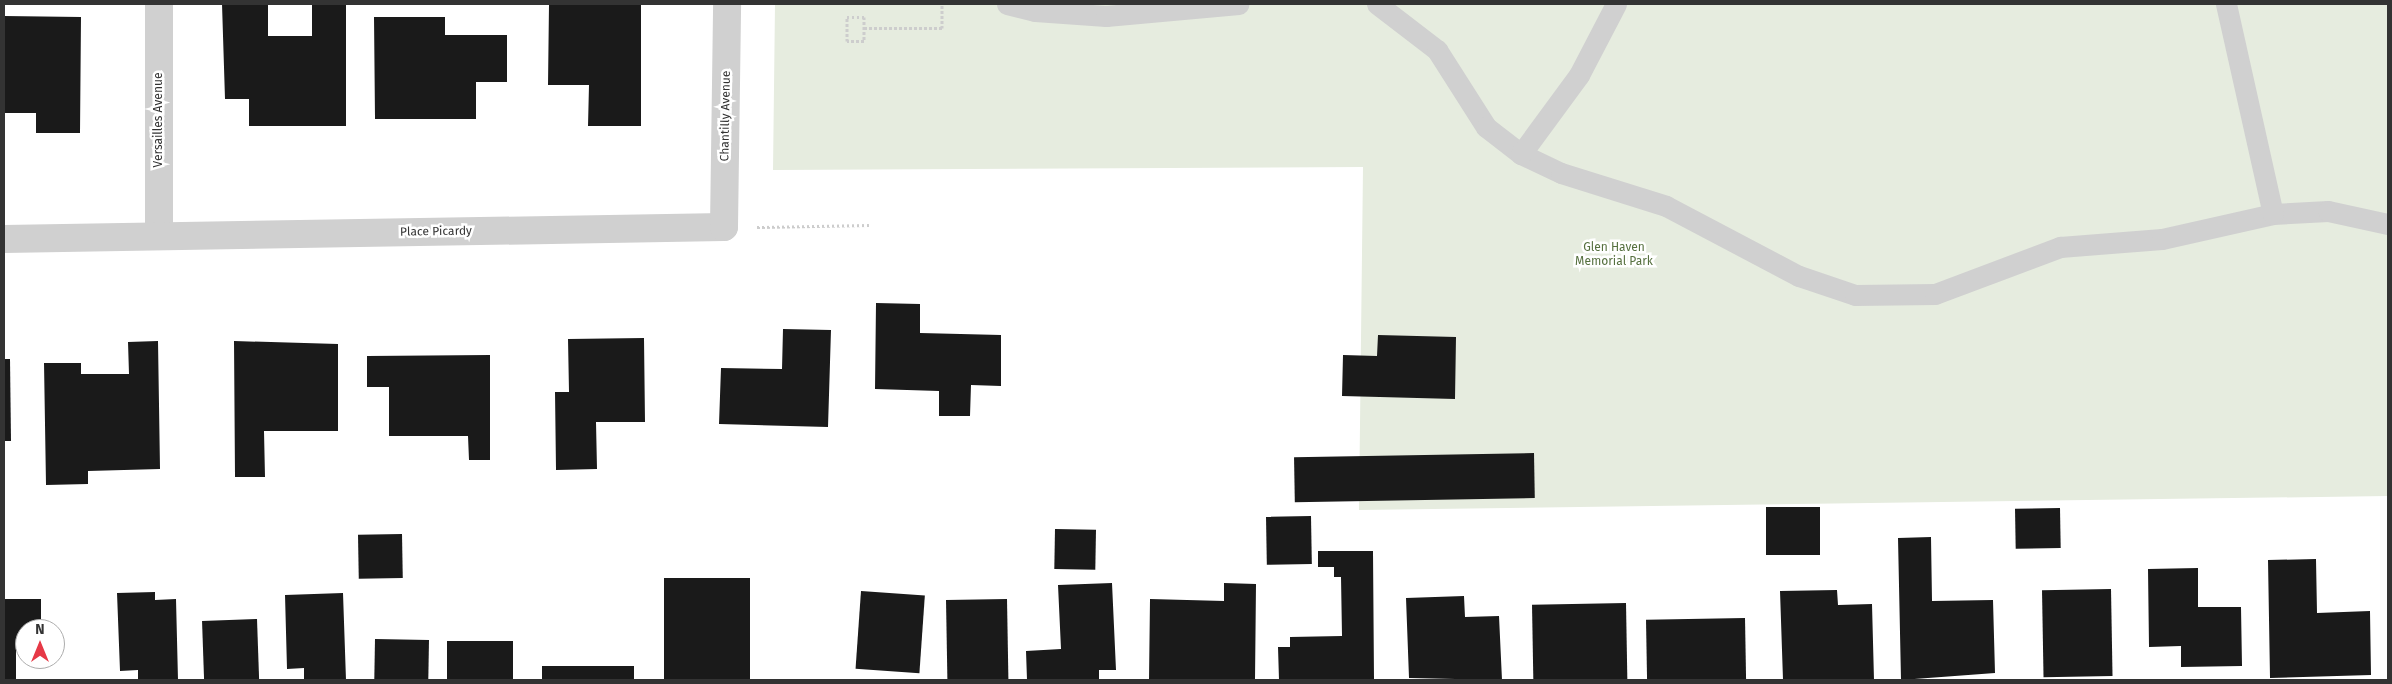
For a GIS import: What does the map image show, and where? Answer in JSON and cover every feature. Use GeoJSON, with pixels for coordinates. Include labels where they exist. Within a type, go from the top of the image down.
{"type":"FeatureCollection","features":[{"type":"Feature","properties":{"kind":"street","name":"Versailles Avenue"},"geometry":{"type":"LineString","coordinates":[[159,4],[159,236]]}},
{"type":"Feature","properties":{"kind":"street","name":"Chantilly Avenue"},"geometry":{"type":"LineString","coordinates":[[724,227],[727,4]]}},
{"type":"Feature","properties":{"kind":"street","name":"Place Picardy"},"geometry":{"type":"LineString","coordinates":[[4,239],[724,227]]}},
{"type":"Feature","properties":{"kind":"lane"},"geometry":{"type":"LineString","coordinates":[[1007,4],[1035,11],[1106,16],[1238,4]]}},
{"type":"Feature","properties":{"kind":"lane"},"geometry":{"type":"LineString","coordinates":[[1377,4],[1437,50],[1486,128],[1521,154],[1562,173],[1666,206],[1814,282],[1877,297],[1947,291],[2060,247],[2162,239],[2273,214],[2328,210],[2388,224]]}},
{"type":"Feature","properties":{"kind":"lane"},"geometry":{"type":"LineString","coordinates":[[1521,154],[1579,74],[1616,4]]}},
{"type":"Feature","properties":{"kind":"lane"},"geometry":{"type":"LineString","coordinates":[[2226,4],[2273,214]]}},
{"type":"Feature","properties":{"kind":"path"},"geometry":{"type":"LineString","coordinates":[[864,28],[942,28],[942,4]]}},
{"type":"Feature","properties":{"kind":"path"},"geometry":{"type":"LineString","coordinates":[[847,17],[864,17],[864,28],[864,41],[847,41],[847,17]]}},
{"type":"Feature","properties":{"kind":"path"},"geometry":{"type":"LineString","coordinates":[[724,227],[869,225]]}},
{"type":"Feature","properties":{"kind":"green space","name":"Glen Haven Memorial Park"},"geometry":{"type":"Polygon","coordinates":[[[775,4],[2388,4],[2388,496],[1359,510],[1363,167],[773,170],[775,4]]]}},
{"type":"Feature","properties":{"kind":"building"},"geometry":{"type":"Polygon","coordinates":[[[222,4],[268,4],[268,36],[312,36],[312,4],[346,4],[346,126],[249,126],[249,99],[225,99],[222,4]]]}},
{"type":"Feature","properties":{"kind":"building"},"geometry":{"type":"Polygon","coordinates":[[[549,4],[641,4],[641,126],[588,126],[589,85],[548,85],[549,4]]]}},
{"type":"Feature","properties":{"kind":"building"},"geometry":{"type":"Polygon","coordinates":[[[4,16],[81,17],[80,133],[36,133],[36,113],[4,113],[4,16]]]}},
{"type":"Feature","properties":{"kind":"building"},"geometry":{"type":"Polygon","coordinates":[[[374,17],[445,17],[445,35],[507,35],[507,82],[476,82],[476,119],[375,119],[374,17]]]}},
{"type":"Feature","properties":{"kind":"building"},"geometry":{"type":"Polygon","coordinates":[[[876,303],[920,304],[920,333],[1001,335],[1001,386],[971,385],[970,416],[939,416],[939,391],[875,389],[876,303]]]}},
{"type":"Feature","properties":{"kind":"building"},"geometry":{"type":"Polygon","coordinates":[[[783,329],[831,330],[828,427],[719,424],[721,368],[782,369],[783,329]]]}},
{"type":"Feature","properties":{"kind":"building"},"geometry":{"type":"Polygon","coordinates":[[[1378,335],[1456,337],[1455,399],[1342,396],[1343,355],[1377,356],[1378,335]]]}},
{"type":"Feature","properties":{"kind":"building"},"geometry":{"type":"Polygon","coordinates":[[[644,338],[645,422],[596,422],[597,469],[556,470],[555,392],[569,392],[568,339],[644,338]]]}},
{"type":"Feature","properties":{"kind":"building"},"geometry":{"type":"Polygon","coordinates":[[[158,341],[160,469],[88,471],[88,484],[46,485],[44,363],[81,363],[81,374],[129,374],[128,342],[158,341]]]}},
{"type":"Feature","properties":{"kind":"building"},"geometry":{"type":"Polygon","coordinates":[[[234,341],[338,344],[338,431],[264,431],[265,477],[235,477],[234,341]]]}},
{"type":"Feature","properties":{"kind":"building"},"geometry":{"type":"Polygon","coordinates":[[[490,355],[490,460],[469,460],[468,436],[389,436],[389,387],[367,387],[367,356],[490,355]]]}},
{"type":"Feature","properties":{"kind":"building"},"geometry":{"type":"Polygon","coordinates":[[[4,359],[10,359],[11,441],[4,441],[4,359]]]}},
{"type":"Feature","properties":{"kind":"building"},"geometry":{"type":"Polygon","coordinates":[[[1534,453],[1535,498],[1295,502],[1294,457],[1534,453]]]}},
{"type":"Feature","properties":{"kind":"building"},"geometry":{"type":"Polygon","coordinates":[[[1766,507],[1820,507],[1820,555],[1766,555],[1766,507]]]}},
{"type":"Feature","properties":{"kind":"building"},"geometry":{"type":"Polygon","coordinates":[[[2060,508],[2061,548],[2016,549],[2015,509],[2060,508]]]}},
{"type":"Feature","properties":{"kind":"building"},"geometry":{"type":"Polygon","coordinates":[[[1311,516],[1312,564],[1267,565],[1266,517],[1311,516]]]}},
{"type":"Feature","properties":{"kind":"building"},"geometry":{"type":"Polygon","coordinates":[[[1055,529],[1096,530],[1095,570],[1054,569],[1055,529]]]}},
{"type":"Feature","properties":{"kind":"building"},"geometry":{"type":"Polygon","coordinates":[[[402,534],[403,578],[359,579],[358,535],[402,534]]]}},
{"type":"Feature","properties":{"kind":"building"},"geometry":{"type":"Polygon","coordinates":[[[1931,537],[1932,601],[1993,600],[1995,673],[1901,680],[1898,538],[1931,537]]]}},
{"type":"Feature","properties":{"kind":"building"},"geometry":{"type":"Polygon","coordinates":[[[1318,551],[1373,551],[1374,680],[1279,680],[1278,647],[1290,647],[1290,637],[1342,636],[1341,577],[1334,577],[1334,567],[1318,567],[1318,551]]]}},
{"type":"Feature","properties":{"kind":"building"},"geometry":{"type":"Polygon","coordinates":[[[2316,559],[2317,613],[2370,611],[2371,675],[2270,678],[2268,560],[2316,559]]]}},
{"type":"Feature","properties":{"kind":"building"},"geometry":{"type":"Polygon","coordinates":[[[2198,568],[2198,607],[2241,607],[2242,666],[2181,667],[2181,646],[2149,647],[2148,569],[2198,568]]]}},
{"type":"Feature","properties":{"kind":"building"},"geometry":{"type":"Polygon","coordinates":[[[664,578],[750,578],[750,680],[664,680],[664,578]]]}},
{"type":"Feature","properties":{"kind":"building"},"geometry":{"type":"Polygon","coordinates":[[[1112,583],[1116,670],[1099,670],[1099,680],[1027,680],[1026,651],[1061,649],[1058,585],[1112,583]]]}},
{"type":"Feature","properties":{"kind":"building"},"geometry":{"type":"Polygon","coordinates":[[[1224,583],[1256,584],[1255,680],[1149,680],[1150,599],[1224,601],[1224,583]]]}},
{"type":"Feature","properties":{"kind":"building"},"geometry":{"type":"Polygon","coordinates":[[[2111,589],[2113,676],[2044,677],[2042,590],[2111,589]]]}},
{"type":"Feature","properties":{"kind":"building"},"geometry":{"type":"Polygon","coordinates":[[[1837,590],[1838,605],[1872,604],[1874,680],[1783,680],[1780,591],[1837,590]]]}},
{"type":"Feature","properties":{"kind":"building"},"geometry":{"type":"Polygon","coordinates":[[[861,591],[925,595],[919,673],[856,669],[861,591]]]}},
{"type":"Feature","properties":{"kind":"building"},"geometry":{"type":"Polygon","coordinates":[[[155,592],[155,600],[176,599],[178,680],[138,680],[138,670],[120,671],[117,593],[155,592]]]}},
{"type":"Feature","properties":{"kind":"building"},"geometry":{"type":"Polygon","coordinates":[[[343,593],[346,680],[304,680],[304,668],[287,669],[285,595],[343,593]]]}},
{"type":"Feature","properties":{"kind":"building"},"geometry":{"type":"Polygon","coordinates":[[[1464,596],[1465,617],[1499,616],[1502,680],[1409,678],[1406,598],[1464,596]]]}},
{"type":"Feature","properties":{"kind":"building"},"geometry":{"type":"Polygon","coordinates":[[[4,599],[41,599],[41,619],[15,619],[16,680],[4,680],[4,599]]]}},
{"type":"Feature","properties":{"kind":"building"},"geometry":{"type":"Polygon","coordinates":[[[1007,599],[1008,680],[947,680],[946,600],[1007,599]]]}},
{"type":"Feature","properties":{"kind":"building"},"geometry":{"type":"Polygon","coordinates":[[[1626,603],[1627,680],[1533,680],[1532,605],[1626,603]]]}},
{"type":"Feature","properties":{"kind":"building"},"geometry":{"type":"Polygon","coordinates":[[[1745,618],[1746,680],[1647,680],[1646,620],[1745,618]]]}},
{"type":"Feature","properties":{"kind":"building"},"geometry":{"type":"Polygon","coordinates":[[[257,619],[259,680],[204,680],[202,621],[257,619]]]}},
{"type":"Feature","properties":{"kind":"building"},"geometry":{"type":"Polygon","coordinates":[[[375,639],[429,640],[428,680],[374,680],[375,639]]]}},
{"type":"Feature","properties":{"kind":"building"},"geometry":{"type":"Polygon","coordinates":[[[447,641],[513,641],[513,680],[447,680],[447,641]]]}},
{"type":"Feature","properties":{"kind":"building"},"geometry":{"type":"Polygon","coordinates":[[[542,666],[634,666],[634,680],[542,680],[542,666]]]}}]}
